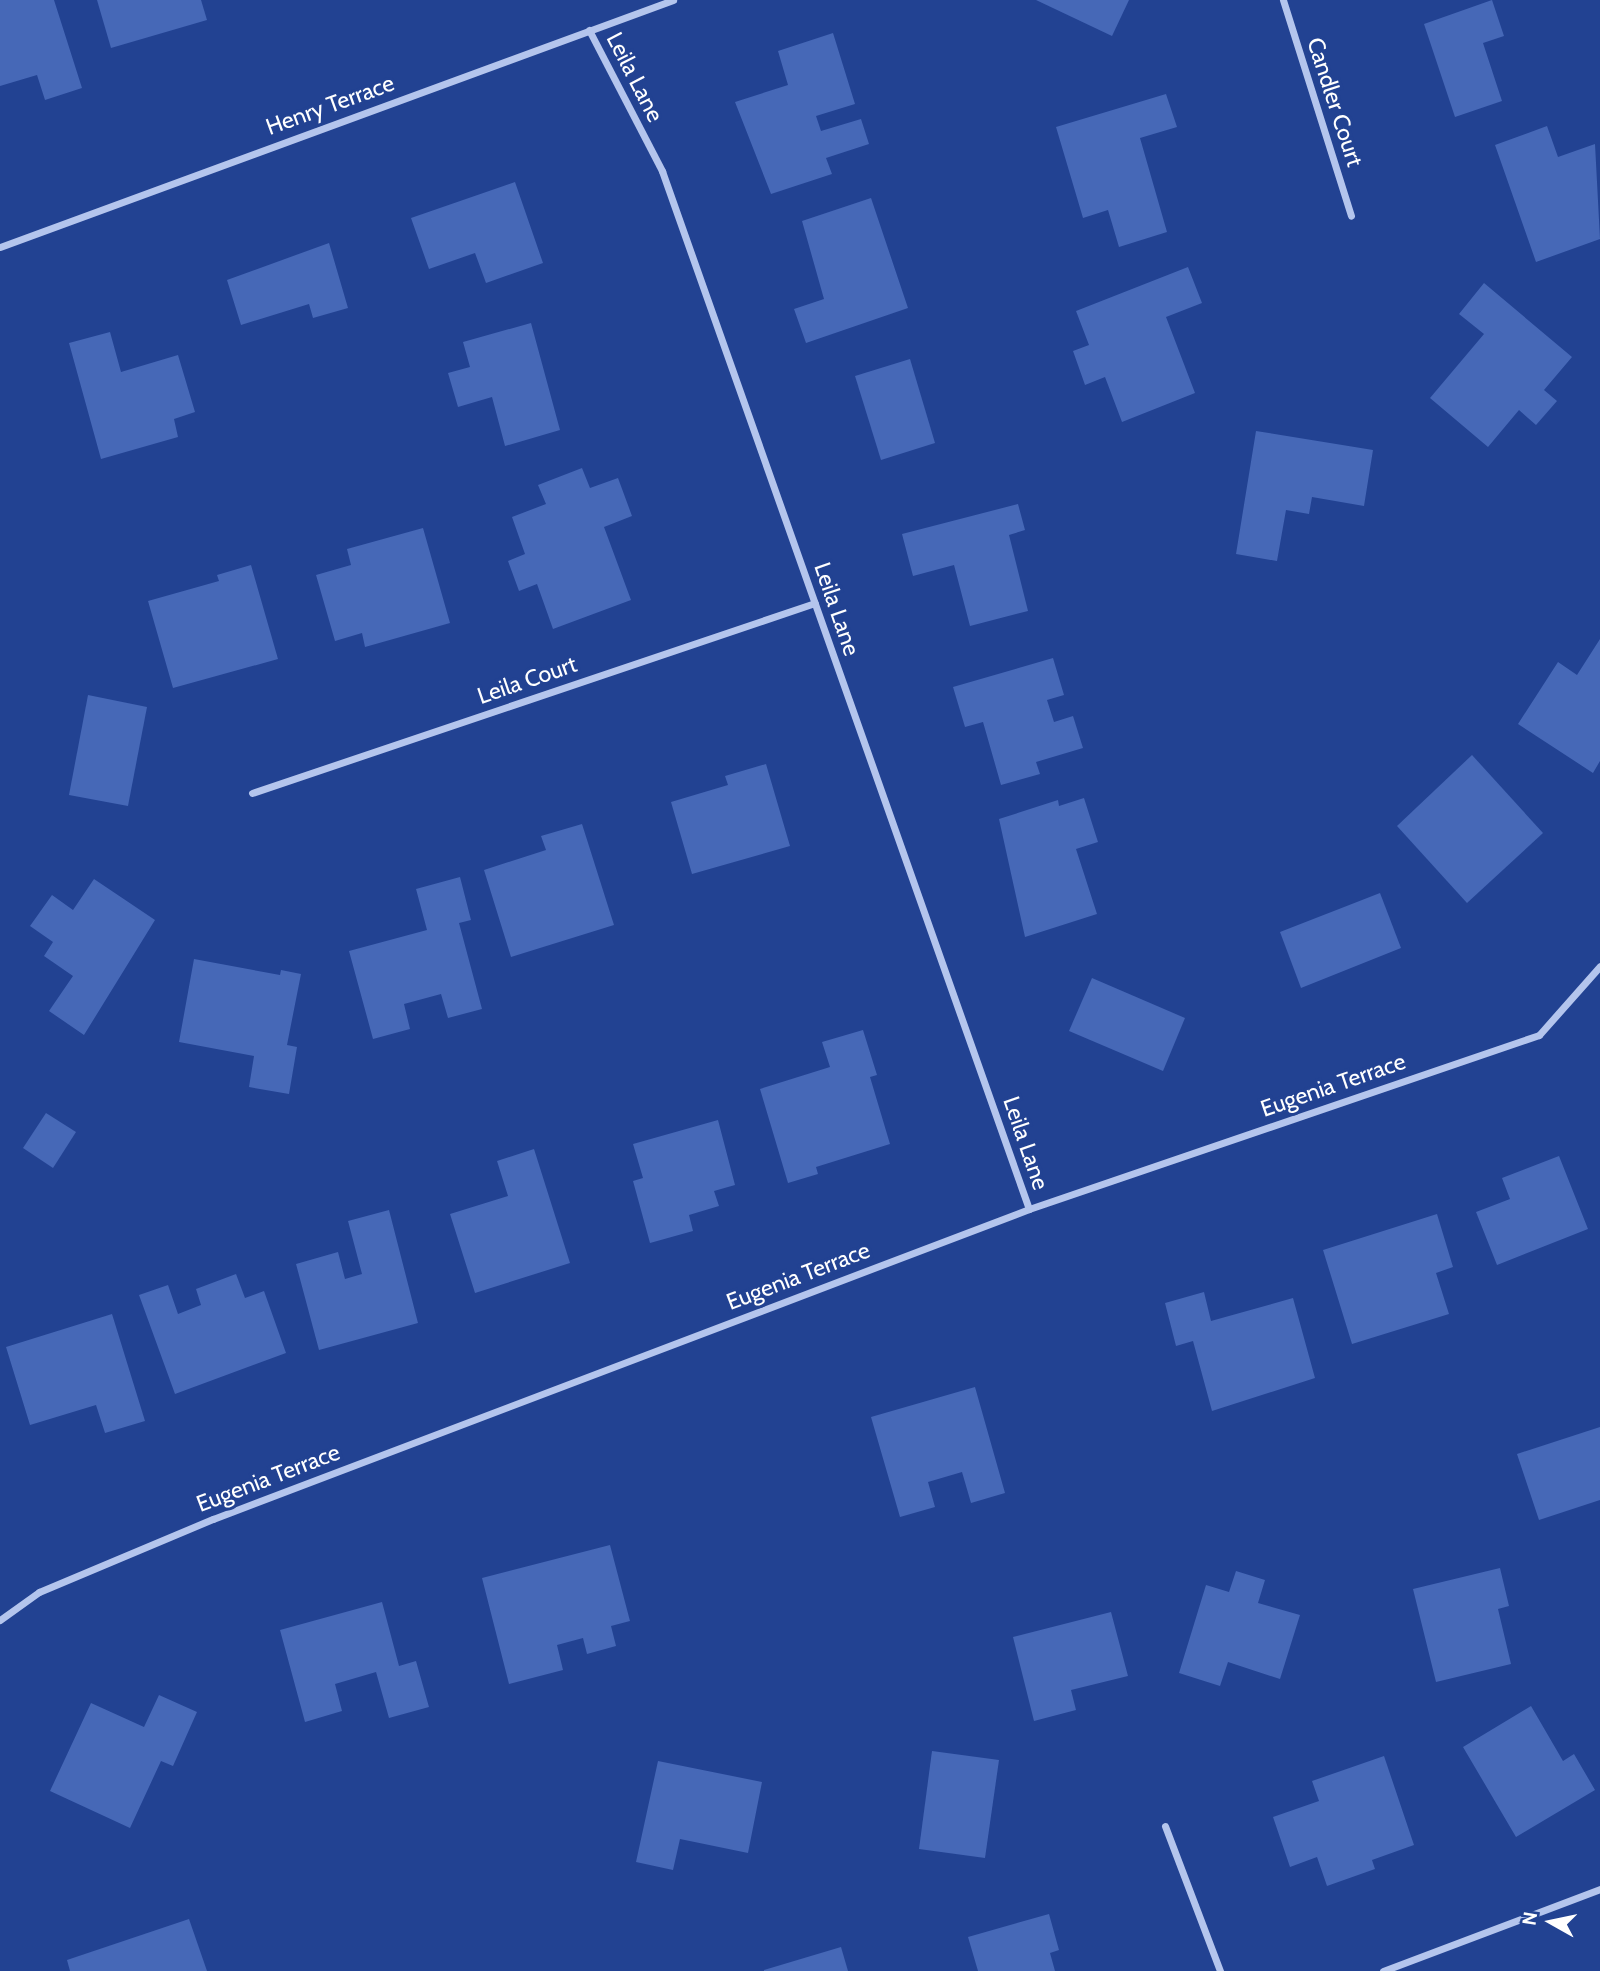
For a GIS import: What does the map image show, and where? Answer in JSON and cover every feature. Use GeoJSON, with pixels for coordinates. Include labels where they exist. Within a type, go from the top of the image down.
{"type":"FeatureCollection","features":[{"type":"Feature","properties":{"kind":"street","name":"Henry Terrace"},"geometry":{"type":"LineString","coordinates":[[0,247],[673,0]]}},
{"type":"Feature","properties":{"kind":"street","name":"Candler Court"},"geometry":{"type":"LineString","coordinates":[[1283,0],[1351,216]]}},
{"type":"Feature","properties":{"kind":"street","name":"Leila Lane"},"geometry":{"type":"LineString","coordinates":[[589,30],[662,171],[1029,1209]]}},
{"type":"Feature","properties":{"kind":"street","name":"Leila Court"},"geometry":{"type":"LineString","coordinates":[[251,793],[815,603]]}},
{"type":"Feature","properties":{"kind":"street","name":"Eugenia Terrace"},"geometry":{"type":"LineString","coordinates":[[0,1620],[39,1592],[213,1519],[1029,1209],[1539,1035],[1600,966]]}},
{"type":"Feature","properties":{"kind":"street"},"geometry":{"type":"LineString","coordinates":[[1165,1826],[1220,1971]]}},
{"type":"Feature","properties":{"kind":"street"},"geometry":{"type":"LineString","coordinates":[[1383,1971],[1600,1889]]}},
{"type":"Feature","properties":{"kind":"building"},"geometry":{"type":"Polygon","coordinates":[[[0,0],[54,0],[82,88],[45,100],[37,75],[0,86],[0,0]]]}},
{"type":"Feature","properties":{"kind":"building"},"geometry":{"type":"Polygon","coordinates":[[[97,0],[201,0],[207,20],[111,48],[97,0]]]}},
{"type":"Feature","properties":{"kind":"building"},"geometry":{"type":"Polygon","coordinates":[[[1036,0],[1129,0],[1112,36],[1036,0]]]}},
{"type":"Feature","properties":{"kind":"building"},"geometry":{"type":"Polygon","coordinates":[[[1492,0],[1504,36],[1483,43],[1502,101],[1455,117],[1424,24],[1492,0]]]}},
{"type":"Feature","properties":{"kind":"building"},"geometry":{"type":"Polygon","coordinates":[[[833,33],[855,104],[816,116],[821,131],[861,119],[869,144],[826,158],[832,174],[771,194],[735,102],[788,85],[778,51],[833,33]]]}},
{"type":"Feature","properties":{"kind":"building"},"geometry":{"type":"Polygon","coordinates":[[[1166,94],[1177,127],[1140,138],[1167,232],[1119,247],[1108,210],[1083,218],[1056,127],[1166,94]]]}},
{"type":"Feature","properties":{"kind":"building"},"geometry":{"type":"Polygon","coordinates":[[[1547,126],[1558,157],[1595,144],[1600,239],[1536,262],[1495,145],[1547,126]]]}},
{"type":"Feature","properties":{"kind":"building"},"geometry":{"type":"Polygon","coordinates":[[[515,182],[543,263],[486,283],[475,253],[429,269],[411,218],[515,182]]]}},
{"type":"Feature","properties":{"kind":"building"},"geometry":{"type":"Polygon","coordinates":[[[871,198],[908,308],[806,343],[794,309],[824,299],[802,221],[871,198]]]}},
{"type":"Feature","properties":{"kind":"building"},"geometry":{"type":"Polygon","coordinates":[[[329,243],[348,308],[313,318],[309,304],[241,325],[227,280],[329,243]]]}},
{"type":"Feature","properties":{"kind":"building"},"geometry":{"type":"Polygon","coordinates":[[[1188,267],[1202,303],[1166,317],[1195,393],[1122,422],[1105,377],[1085,385],[1073,351],[1089,345],[1076,311],[1188,267]]]}},
{"type":"Feature","properties":{"kind":"building"},"geometry":{"type":"Polygon","coordinates":[[[1484,283],[1572,357],[1544,390],[1557,401],[1536,425],[1519,410],[1488,447],[1430,398],[1484,334],[1459,314],[1484,283]]]}},
{"type":"Feature","properties":{"kind":"building"},"geometry":{"type":"Polygon","coordinates":[[[531,323],[560,430],[505,446],[492,397],[458,407],[448,373],[470,367],[463,342],[531,323]]]}},
{"type":"Feature","properties":{"kind":"building"},"geometry":{"type":"Polygon","coordinates":[[[110,332],[121,372],[178,355],[195,412],[174,419],[178,437],[101,459],[69,343],[110,332]]]}},
{"type":"Feature","properties":{"kind":"building"},"geometry":{"type":"Polygon","coordinates":[[[910,359],[935,443],[881,460],[855,376],[910,359]]]}},
{"type":"Feature","properties":{"kind":"building"},"geometry":{"type":"Polygon","coordinates":[[[1256,431],[1373,450],[1364,506],[1312,497],[1309,514],[1286,510],[1277,561],[1236,554],[1256,431]]]}},
{"type":"Feature","properties":{"kind":"building"},"geometry":{"type":"Polygon","coordinates":[[[582,468],[590,488],[618,478],[632,516],[604,527],[631,600],[553,629],[537,584],[519,591],[508,561],[525,554],[512,517],[546,504],[538,485],[582,468]]]}},
{"type":"Feature","properties":{"kind":"building"},"geometry":{"type":"Polygon","coordinates":[[[1018,504],[1025,530],[1009,535],[1028,611],[970,626],[954,565],[913,576],[902,534],[1018,504]]]}},
{"type":"Feature","properties":{"kind":"building"},"geometry":{"type":"Polygon","coordinates":[[[423,528],[450,623],[365,647],[362,633],[335,641],[316,575],[351,565],[347,549],[423,528]]]}},
{"type":"Feature","properties":{"kind":"building"},"geometry":{"type":"Polygon","coordinates":[[[251,565],[278,659],[173,688],[148,601],[219,581],[217,575],[251,565]]]}},
{"type":"Feature","properties":{"kind":"building"},"geometry":{"type":"Polygon","coordinates":[[[1600,639],[1600,761],[1593,773],[1518,724],[1558,662],[1577,675],[1600,639]]]}},
{"type":"Feature","properties":{"kind":"building"},"geometry":{"type":"Polygon","coordinates":[[[1053,658],[1064,695],[1047,700],[1054,722],[1073,716],[1083,748],[1036,762],[1040,774],[1001,785],[983,722],[965,727],[953,687],[1053,658]]]}},
{"type":"Feature","properties":{"kind":"building"},"geometry":{"type":"Polygon","coordinates":[[[88,695],[147,707],[128,806],[69,795],[88,695]]]}},
{"type":"Feature","properties":{"kind":"building"},"geometry":{"type":"Polygon","coordinates":[[[1472,755],[1543,833],[1467,903],[1397,826],[1472,755]]]}},
{"type":"Feature","properties":{"kind":"building"},"geometry":{"type":"Polygon","coordinates":[[[766,764],[790,846],[692,874],[671,802],[728,785],[725,776],[766,764]]]}},
{"type":"Feature","properties":{"kind":"building"},"geometry":{"type":"Polygon","coordinates":[[[1084,798],[1098,842],[1076,849],[1097,914],[1025,937],[999,819],[1058,800],[1059,806],[1084,798]]]}},
{"type":"Feature","properties":{"kind":"building"},"geometry":{"type":"Polygon","coordinates":[[[582,824],[614,925],[511,957],[484,870],[546,850],[541,836],[582,824]]]}},
{"type":"Feature","properties":{"kind":"building"},"geometry":{"type":"Polygon","coordinates":[[[460,877],[471,920],[459,923],[482,1009],[448,1018],[441,994],[404,1004],[410,1029],[373,1039],[349,951],[427,930],[416,889],[460,877]]]}},
{"type":"Feature","properties":{"kind":"building"},"geometry":{"type":"Polygon","coordinates":[[[94,879],[155,920],[84,1035],[49,1011],[73,976],[44,956],[53,942],[30,926],[52,895],[73,910],[94,879]]]}},
{"type":"Feature","properties":{"kind":"building"},"geometry":{"type":"Polygon","coordinates":[[[1380,893],[1401,948],[1301,988],[1280,932],[1380,893]]]}},
{"type":"Feature","properties":{"kind":"building"},"geometry":{"type":"Polygon","coordinates":[[[194,959],[280,975],[281,970],[301,974],[287,1045],[297,1047],[289,1094],[249,1087],[254,1056],[179,1042],[194,959]]]}},
{"type":"Feature","properties":{"kind":"building"},"geometry":{"type":"Polygon","coordinates":[[[1092,978],[1185,1018],[1163,1071],[1069,1031],[1092,978]]]}},
{"type":"Feature","properties":{"kind":"building"},"geometry":{"type":"Polygon","coordinates":[[[863,1030],[877,1075],[870,1077],[890,1144],[816,1167],[818,1174],[788,1183],[760,1089],[830,1067],[822,1042],[863,1030]]]}},
{"type":"Feature","properties":{"kind":"building"},"geometry":{"type":"Polygon","coordinates":[[[46,1113],[76,1132],[53,1168],[23,1148],[46,1113]]]}},
{"type":"Feature","properties":{"kind":"building"},"geometry":{"type":"Polygon","coordinates":[[[718,1120],[735,1185],[714,1191],[719,1206],[689,1215],[693,1231],[650,1243],[633,1181],[643,1178],[633,1144],[718,1120]]]}},
{"type":"Feature","properties":{"kind":"building"},"geometry":{"type":"Polygon","coordinates":[[[534,1149],[570,1263],[475,1293],[450,1214],[508,1196],[497,1161],[534,1149]]]}},
{"type":"Feature","properties":{"kind":"building"},"geometry":{"type":"Polygon","coordinates":[[[1559,1156],[1588,1229],[1497,1265],[1476,1212],[1510,1199],[1502,1178],[1559,1156]]]}},
{"type":"Feature","properties":{"kind":"building"},"geometry":{"type":"Polygon","coordinates":[[[389,1210],[418,1323],[319,1350],[296,1264],[338,1252],[345,1279],[362,1274],[348,1221],[389,1210]]]}},
{"type":"Feature","properties":{"kind":"building"},"geometry":{"type":"Polygon","coordinates":[[[1437,1214],[1453,1267],[1436,1273],[1449,1314],[1352,1344],[1323,1250],[1437,1214]]]}},
{"type":"Feature","properties":{"kind":"building"},"geometry":{"type":"Polygon","coordinates":[[[236,1274],[245,1298],[264,1291],[286,1353],[175,1394],[139,1295],[168,1285],[178,1314],[201,1305],[196,1289],[236,1274]]]}},
{"type":"Feature","properties":{"kind":"building"},"geometry":{"type":"Polygon","coordinates":[[[1204,1292],[1211,1321],[1293,1298],[1315,1378],[1212,1411],[1193,1341],[1176,1346],[1165,1303],[1204,1292]]]}},
{"type":"Feature","properties":{"kind":"building"},"geometry":{"type":"Polygon","coordinates":[[[112,1314],[145,1421],[105,1433],[96,1405],[30,1425],[6,1347],[112,1314]]]}},
{"type":"Feature","properties":{"kind":"building"},"geometry":{"type":"Polygon","coordinates":[[[975,1387],[1005,1493],[971,1503],[962,1472],[928,1482],[935,1507],[900,1517],[871,1417],[975,1387]]]}},
{"type":"Feature","properties":{"kind":"building"},"geometry":{"type":"Polygon","coordinates":[[[1600,1427],[1600,1500],[1539,1520],[1517,1454],[1600,1427]]]}},
{"type":"Feature","properties":{"kind":"building"},"geometry":{"type":"Polygon","coordinates":[[[610,1545],[630,1621],[611,1626],[616,1646],[587,1654],[583,1638],[557,1645],[563,1670],[509,1684],[482,1578],[610,1545]]]}},
{"type":"Feature","properties":{"kind":"building"},"geometry":{"type":"Polygon","coordinates":[[[1500,1568],[1509,1606],[1498,1609],[1511,1664],[1436,1682],[1413,1589],[1500,1568]]]}},
{"type":"Feature","properties":{"kind":"building"},"geometry":{"type":"Polygon","coordinates":[[[1236,1571],[1265,1580],[1258,1603],[1300,1615],[1280,1679],[1228,1662],[1220,1686],[1179,1673],[1206,1585],[1229,1592],[1236,1571]]]}},
{"type":"Feature","properties":{"kind":"building"},"geometry":{"type":"Polygon","coordinates":[[[382,1602],[399,1666],[416,1661],[429,1707],[389,1718],[376,1672],[335,1684],[342,1711],[305,1722],[280,1630],[382,1602]]]}},
{"type":"Feature","properties":{"kind":"building"},"geometry":{"type":"Polygon","coordinates":[[[1111,1612],[1128,1676],[1071,1690],[1076,1710],[1034,1721],[1013,1637],[1111,1612]]]}},
{"type":"Feature","properties":{"kind":"building"},"geometry":{"type":"Polygon","coordinates":[[[159,1695],[197,1712],[173,1766],[161,1761],[130,1828],[50,1791],[91,1703],[144,1727],[159,1695]]]}},
{"type":"Feature","properties":{"kind":"building"},"geometry":{"type":"Polygon","coordinates":[[[1531,1706],[1563,1761],[1574,1754],[1595,1790],[1516,1837],[1463,1747],[1531,1706]]]}},
{"type":"Feature","properties":{"kind":"building"},"geometry":{"type":"Polygon","coordinates":[[[932,1751],[999,1760],[985,1858],[919,1849],[932,1751]]]}},
{"type":"Feature","properties":{"kind":"building"},"geometry":{"type":"Polygon","coordinates":[[[1384,1756],[1414,1845],[1372,1860],[1375,1869],[1327,1886],[1317,1857],[1290,1867],[1273,1817],[1319,1801],[1312,1781],[1384,1756]]]}},
{"type":"Feature","properties":{"kind":"building"},"geometry":{"type":"Polygon","coordinates":[[[658,1761],[762,1782],[748,1853],[680,1839],[673,1870],[636,1862],[658,1761]]]}},
{"type":"Feature","properties":{"kind":"building"},"geometry":{"type":"Polygon","coordinates":[[[1049,1914],[1059,1950],[1050,1953],[1055,1971],[978,1971],[968,1937],[1049,1914]]]}},
{"type":"Feature","properties":{"kind":"building"},"geometry":{"type":"Polygon","coordinates":[[[189,1919],[207,1971],[70,1971],[67,1960],[189,1919]]]}},
{"type":"Feature","properties":{"kind":"building"},"geometry":{"type":"Polygon","coordinates":[[[841,1947],[848,1971],[764,1971],[764,1970],[841,1947]]]}}]}
